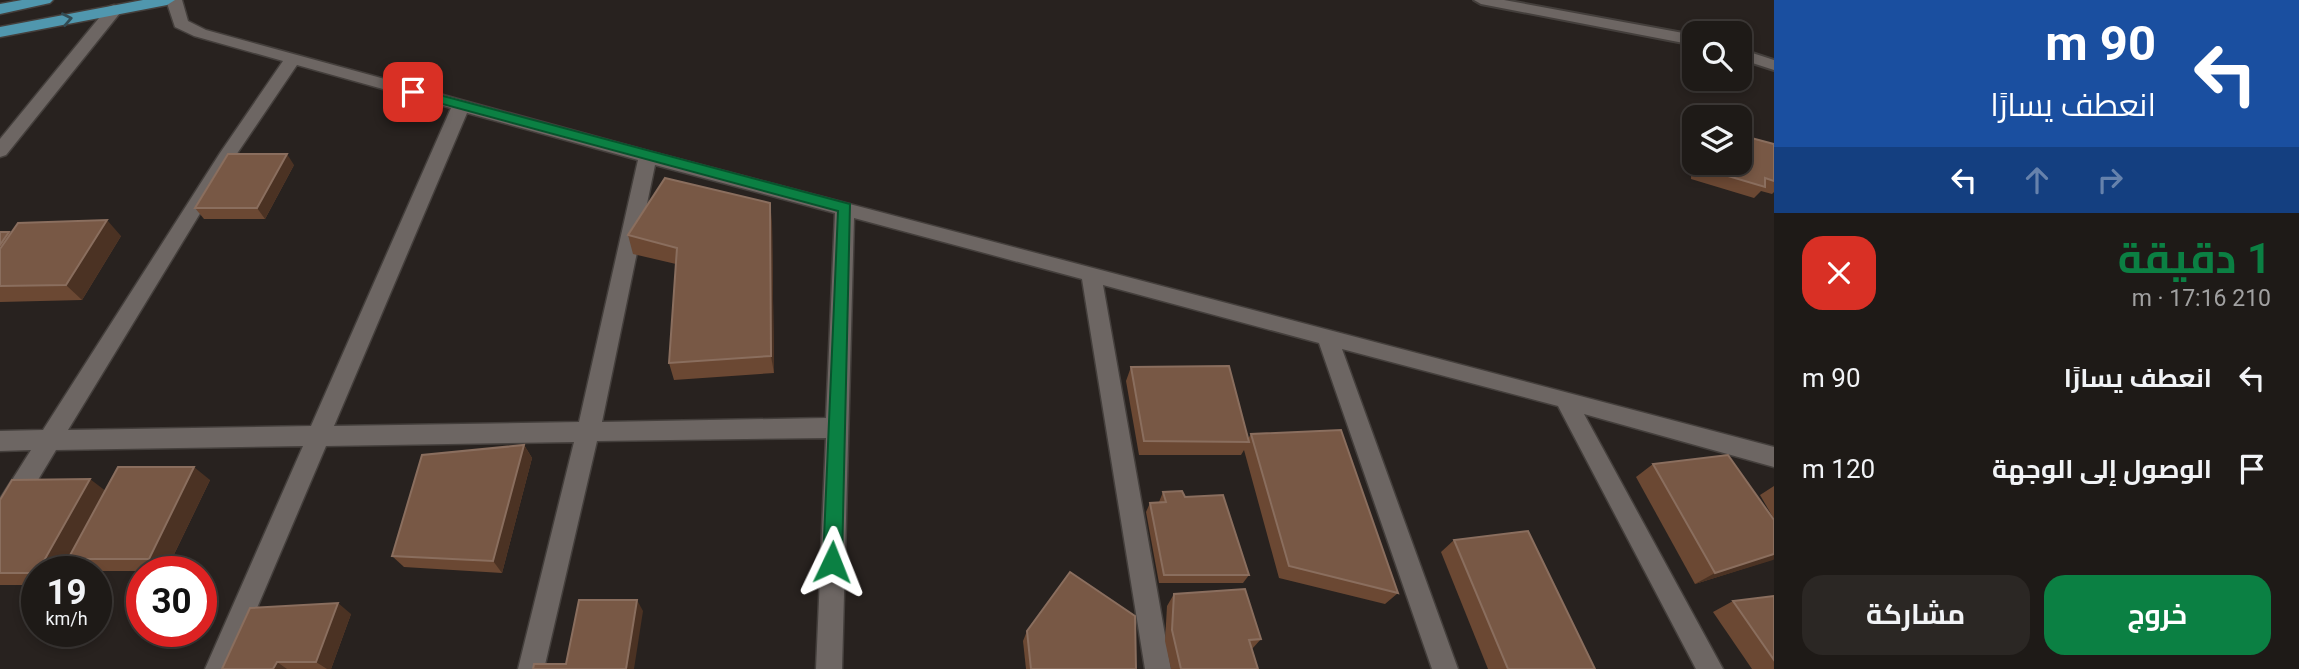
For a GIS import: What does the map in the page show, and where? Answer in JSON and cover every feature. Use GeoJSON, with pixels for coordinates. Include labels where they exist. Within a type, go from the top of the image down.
{"type":"FeatureCollection","features":[{"type":"Feature","properties":{"kind":"highway"},"geometry":{"type":"LineString","coordinates":[[0,9],[45,0]]}},
{"type":"Feature","properties":{"kind":"highway"},"geometry":{"type":"LineString","coordinates":[[0,32],[167,0]]}},
{"type":"Feature","properties":{"kind":"street"},"geometry":{"type":"LineString","coordinates":[[174,0],[181,24],[200,33],[461,106],[1774,457]]}},
{"type":"Feature","properties":{"kind":"street"},"geometry":{"type":"LineString","coordinates":[[0,151],[114,10]]}},
{"type":"Feature","properties":{"kind":"street"},"geometry":{"type":"LineString","coordinates":[[0,520],[226,157],[295,58]]}},
{"type":"Feature","properties":{"kind":"street"},"geometry":{"type":"LineString","coordinates":[[218,669],[461,106]]}},
{"type":"Feature","properties":{"kind":"street"},"geometry":{"type":"LineString","coordinates":[[531,669],[588,433],[648,156]]}},
{"type":"Feature","properties":{"kind":"street"},"geometry":{"type":"LineString","coordinates":[[829,669],[845,207]]}},
{"type":"Feature","properties":{"kind":"street"},"geometry":{"type":"LineString","coordinates":[[1091,275],[1158,669]]}},
{"type":"Feature","properties":{"kind":"street"},"geometry":{"type":"LineString","coordinates":[[1328,338],[1445,669]]}},
{"type":"Feature","properties":{"kind":"street"},"geometry":{"type":"LineString","coordinates":[[1565,399],[1710,669]]}},
{"type":"Feature","properties":{"kind":"street"},"geometry":{"type":"LineString","coordinates":[[0,441],[836,428]]}},
{"type":"Feature","properties":{"kind":"lane"},"geometry":{"type":"LineString","coordinates":[[1481,0],[1682,38]]}},
{"type":"Feature","properties":{"kind":"lane"},"geometry":{"type":"LineString","coordinates":[[1752,58],[1774,65]]}},
{"type":"Feature","properties":{"kind":"building"},"geometry":{"type":"Polygon","coordinates":[[[1752,138],[1774,144],[1774,181],[1765,178],[1765,187],[1725,175],[1752,175],[1752,138]]]}},
{"type":"Feature","properties":{"kind":"building"},"geometry":{"type":"Polygon","coordinates":[[[228,154],[287,154],[257,208],[195,208],[228,154]]]}},
{"type":"Feature","properties":{"kind":"building"},"geometry":{"type":"Polygon","coordinates":[[[665,178],[770,203],[771,356],[669,363],[677,248],[628,235],[665,178]]]}},
{"type":"Feature","properties":{"kind":"building"},"geometry":{"type":"Polygon","coordinates":[[[107,220],[66,285],[0,286],[0,249],[18,223],[107,220]]]}},
{"type":"Feature","properties":{"kind":"building"},"geometry":{"type":"Polygon","coordinates":[[[0,232],[9,232],[0,245],[0,232]]]}},
{"type":"Feature","properties":{"kind":"building"},"geometry":{"type":"Polygon","coordinates":[[[1229,366],[1249,442],[1144,441],[1131,367],[1229,366]]]}},
{"type":"Feature","properties":{"kind":"building"},"geometry":{"type":"Polygon","coordinates":[[[1341,430],[1398,593],[1289,566],[1251,434],[1341,430]]]}},
{"type":"Feature","properties":{"kind":"building"},"geometry":{"type":"Polygon","coordinates":[[[524,445],[493,561],[392,556],[422,455],[524,445]]]}},
{"type":"Feature","properties":{"kind":"building"},"geometry":{"type":"Polygon","coordinates":[[[1728,455],[1774,520],[1774,554],[1715,573],[1653,464],[1728,455]]]}},
{"type":"Feature","properties":{"kind":"building"},"geometry":{"type":"Polygon","coordinates":[[[118,467],[194,467],[150,556],[112,559],[112,556],[70,556],[118,467]]]}},
{"type":"Feature","properties":{"kind":"building"},"geometry":{"type":"Polygon","coordinates":[[[90,479],[47,556],[21,556],[21,573],[0,573],[0,500],[12,480],[90,479]]]}},
{"type":"Feature","properties":{"kind":"building"},"geometry":{"type":"Polygon","coordinates":[[[1182,491],[1185,497],[1223,495],[1249,575],[1164,575],[1150,503],[1166,502],[1163,492],[1182,491]]]}},
{"type":"Feature","properties":{"kind":"building"},"geometry":{"type":"Polygon","coordinates":[[[1528,531],[1595,669],[1508,669],[1454,540],[1528,531]]]}},
{"type":"Feature","properties":{"kind":"building"},"geometry":{"type":"Polygon","coordinates":[[[1070,572],[1135,616],[1136,669],[1031,669],[1027,631],[1070,572]]]}},
{"type":"Feature","properties":{"kind":"building"},"geometry":{"type":"Polygon","coordinates":[[[1245,589],[1261,639],[1249,640],[1258,669],[1181,669],[1172,630],[1174,594],[1245,589]]]}},
{"type":"Feature","properties":{"kind":"building"},"geometry":{"type":"Polygon","coordinates":[[[1774,596],[1774,660],[1733,601],[1774,596]]]}},
{"type":"Feature","properties":{"kind":"building"},"geometry":{"type":"Polygon","coordinates":[[[579,600],[637,600],[626,669],[533,669],[534,664],[566,664],[579,600]]]}},
{"type":"Feature","properties":{"kind":"building"},"geometry":{"type":"Polygon","coordinates":[[[338,603],[316,662],[277,662],[273,669],[222,669],[250,608],[338,603]]]}},
{"type":"Feature","properties":{"kind":"route"},"geometry":{"type":"LineString","coordinates":[[413,92],[845,207],[832,562]]}}]}
